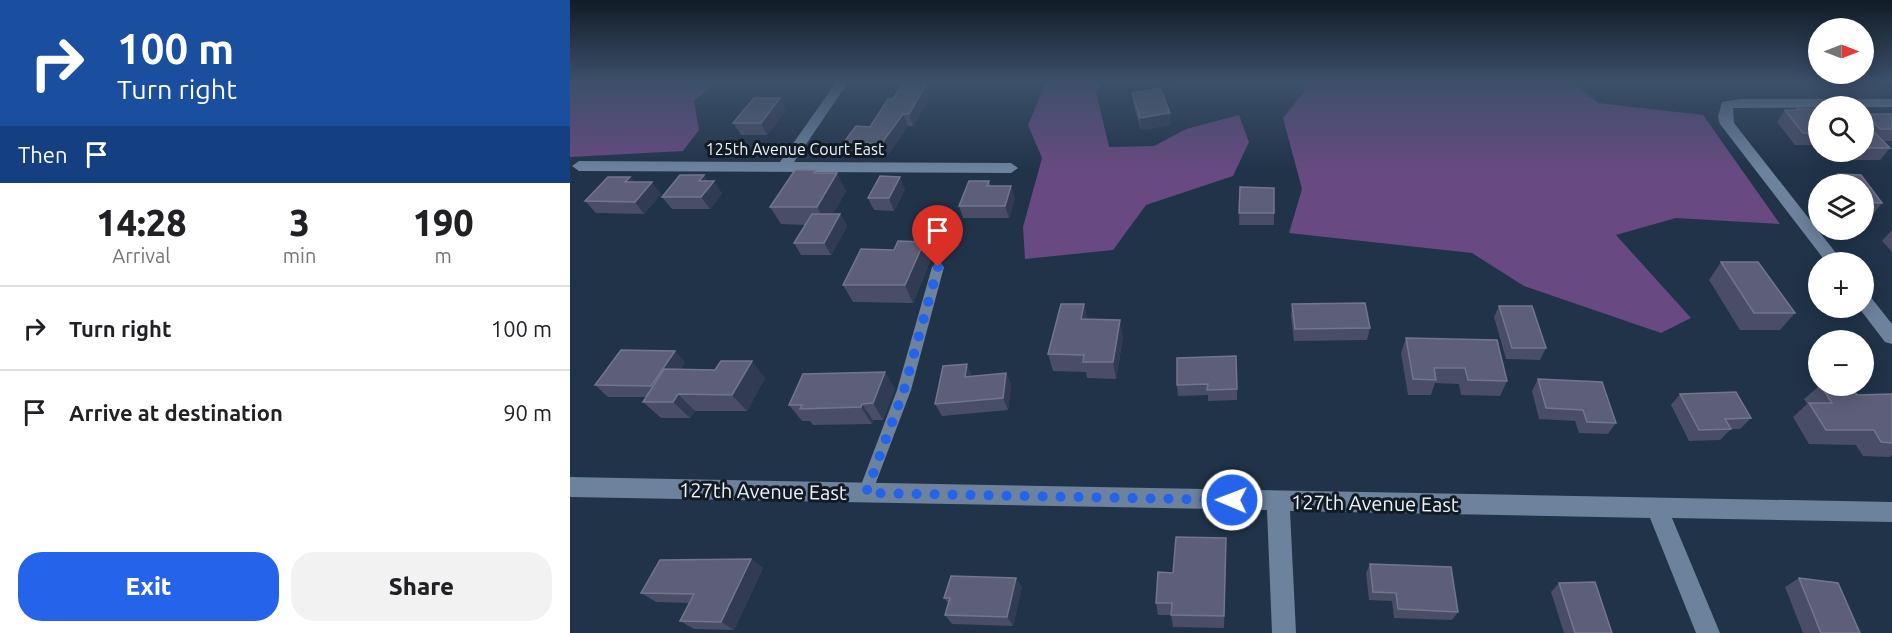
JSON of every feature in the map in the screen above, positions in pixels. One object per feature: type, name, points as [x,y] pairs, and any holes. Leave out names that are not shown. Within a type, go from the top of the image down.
[{"type":"street","points":[[784,167],[823,111]]},
{"type":"street","points":[[1726,111],[1727,124],[1826,252]]},
{"type":"street","name":"125th Avenue Court East","points":[[579,166],[1011,168]]},
{"type":"street","points":[[1874,314],[1892,337]]},
{"type":"street","name":"127th Avenue East","points":[[570,487],[1892,512]]},
{"type":"street","points":[[1278,501],[1284,633]]},
{"type":"street","points":[[1657,508],[1708,633]]},
{"type":"lane","points":[[866,493],[904,390],[938,267]]},
{"type":"shaded area","points":[[570,111],[696,111],[699,130],[683,151],[570,157]]},
{"type":"shaded area","points":[[1034,111],[1100,111],[1109,147],[1154,146],[1186,129],[1239,115],[1249,142],[1233,176],[1146,205],[1113,250],[1025,259],[1023,227],[1042,158],[1028,125]]},
{"type":"shaded area","points":[[1289,111],[1664,111],[1703,115],[1780,224],[1676,218],[1616,235],[1691,318],[1661,333],[1524,286],[1472,253],[1289,233],[1302,189],[1283,118]]},
{"type":"building","points":[[743,111],[770,111],[761,123],[733,123]]},
{"type":"building","points":[[881,111],[911,111],[909,114],[903,114],[881,144],[844,142],[856,126],[870,127]]},
{"type":"building","points":[[1138,111],[1169,111],[1170,113],[1140,118]]},
{"type":"building","points":[[1785,111],[1808,111],[1808,133],[1803,133]]},
{"type":"building","points":[[1874,114],[1892,114],[1892,129],[1880,129],[1874,123]]},
{"type":"building","points":[[1874,132],[1890,148],[1874,148]]},
{"type":"building","points":[[795,170],[837,173],[817,207],[770,207]]},
{"type":"building","points":[[680,175],[704,175],[699,181],[714,181],[701,197],[662,197]]},
{"type":"building","points":[[880,176],[900,177],[889,198],[868,198]]},
{"type":"building","points":[[608,177],[630,177],[625,182],[652,182],[635,202],[585,201]]},
{"type":"building","points":[[969,181],[989,181],[987,186],[1011,186],[1005,206],[959,206]]},
{"type":"building","points":[[1240,187],[1274,188],[1274,213],[1239,213]]},
{"type":"building","points":[[1874,192],[1882,203],[1874,203]]},
{"type":"building","points":[[812,214],[840,214],[824,243],[794,243]]},
{"type":"building","points":[[898,241],[924,242],[905,285],[843,285],[861,249],[894,250]]},
{"type":"building","points":[[1721,262],[1758,262],[1795,313],[1754,313]]},
{"type":"building","points":[[1365,303],[1370,328],[1295,329],[1292,304]]},
{"type":"building","points":[[1061,304],[1084,304],[1081,319],[1120,320],[1113,362],[1083,362],[1084,355],[1048,354]]},
{"type":"building","points":[[1499,306],[1532,306],[1546,348],[1512,348]]},
{"type":"building","points":[[1406,338],[1497,340],[1507,381],[1468,380],[1465,368],[1434,368],[1436,380],[1413,379]]},
{"type":"building","points":[[621,350],[675,351],[651,386],[595,385]]},
{"type":"building","points":[[1236,356],[1237,389],[1207,390],[1208,384],[1177,385],[1177,358]]},
{"type":"building","points":[[721,361],[752,361],[732,395],[678,394],[673,402],[643,402],[664,369],[715,370]]},
{"type":"building","points":[[967,364],[965,377],[1006,373],[1003,398],[935,404],[943,366]]},
{"type":"building","points":[[885,372],[873,403],[862,404],[861,407],[800,409],[802,405],[789,405],[803,374]]},
{"type":"building","points":[[1538,379],[1602,382],[1616,423],[1587,422],[1583,410],[1546,408]]},
{"type":"building","points":[[1736,392],[1751,418],[1725,419],[1731,429],[1699,430],[1680,394]]},
{"type":"building","points":[[1892,394],[1892,443],[1881,442],[1874,430],[1826,430],[1809,403],[1832,403],[1827,396]]},
{"type":"building","points":[[1176,537],[1226,538],[1224,616],[1171,615],[1172,603],[1156,603],[1158,572],[1173,573]]},
{"type":"building","points":[[751,559],[721,622],[680,621],[694,594],[641,593],[660,560]]},
{"type":"building","points":[[1370,564],[1451,567],[1458,612],[1398,609],[1396,593],[1373,592]]},
{"type":"building","points":[[951,576],[1016,578],[1007,617],[945,615],[950,598],[944,598]]},
{"type":"building","points":[[1799,578],[1838,583],[1860,633],[1821,633]]},
{"type":"building","points":[[1595,582],[1612,633],[1575,633],[1559,583]]},
{"type":"route","points":[[938,267],[904,390],[866,493],[1232,500]]}]
